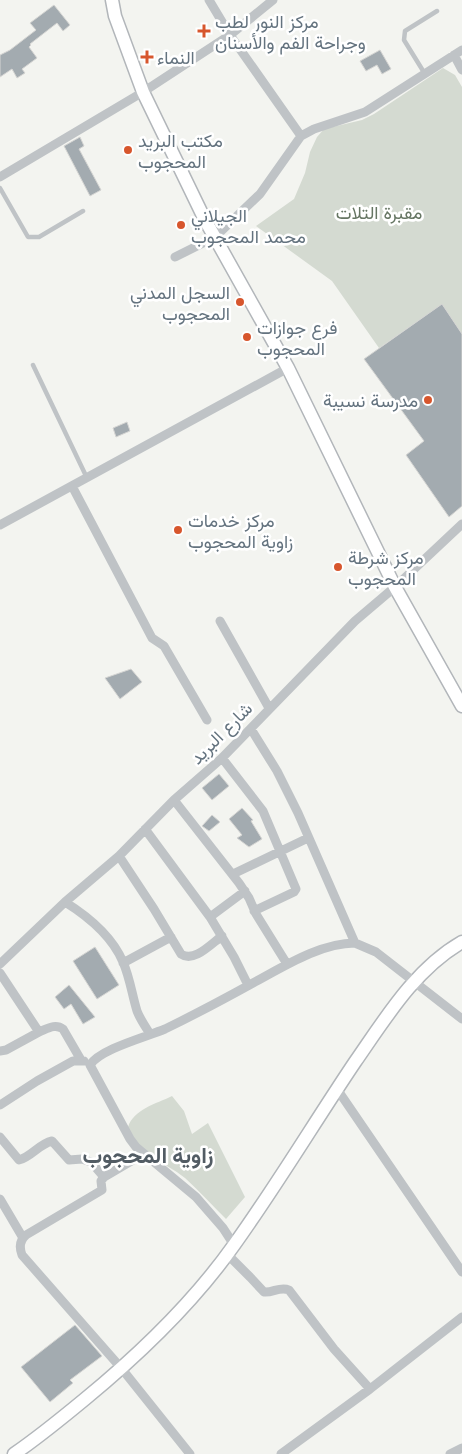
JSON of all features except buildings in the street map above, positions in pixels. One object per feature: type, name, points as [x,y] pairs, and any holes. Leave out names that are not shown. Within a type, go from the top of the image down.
[{"type":"street","points":[[112,0],[115,16],[143,92],[204,218],[288,368],[395,588],[462,706]]},
{"type":"street","points":[[209,0],[230,35],[301,136]]},
{"type":"street","points":[[0,177],[143,92],[230,35],[273,0]]},
{"type":"street","points":[[175,258],[215,237],[260,194],[301,136],[314,128],[365,112],[458,53],[462,70]]},
{"type":"street","points":[[0,526],[288,368]]},
{"type":"street","points":[[72,486],[152,638],[162,643],[207,720]]},
{"type":"street","name":"شارع البريد","points":[[1,959],[119,856],[174,800],[222,758],[355,621],[395,588],[462,524]]},
{"type":"street","points":[[220,621],[269,708]]},
{"type":"street","points":[[251,728],[277,771],[355,943]]},
{"type":"street","points":[[222,758],[263,811],[296,886],[296,891],[254,911]]},
{"type":"street","points":[[174,800],[245,891],[254,911],[287,964]]},
{"type":"street","points":[[145,829],[210,917],[248,985]]},
{"type":"street","points":[[232,874],[308,838]]},
{"type":"street","points":[[119,856],[181,954],[191,957],[222,936]]},
{"type":"street","points":[[210,917],[245,891]]},
{"type":"street","points":[[66,902],[82,913],[108,936],[123,963],[137,1011],[150,1034]]},
{"type":"street","points":[[123,963],[171,937]]},
{"type":"street","points":[[14,1454],[64,1417],[122,1369],[190,1300],[231,1250],[379,1027],[415,981],[451,948],[462,942]]},
{"type":"street","points":[[0,1106],[73,1060],[91,1062],[110,1050],[174,1024],[287,964],[332,946],[355,943],[376,952],[462,1020]]},
{"type":"street","points":[[0,973],[39,1032]]},
{"type":"street","points":[[0,1051],[6,1050],[39,1032],[59,1026],[63,1029],[81,1060]]},
{"type":"street","points":[[91,1062],[91,1068],[130,1139],[143,1154],[196,1197],[223,1228],[231,1250],[264,1292],[268,1293],[282,1288],[289,1290],[334,1349],[370,1389]]},
{"type":"street","points":[[337,1089],[459,1262],[462,1272]]},
{"type":"street","points":[[0,1137],[18,1160],[24,1159],[45,1143],[52,1141],[68,1160],[82,1159],[91,1162],[104,1177]]},
{"type":"street","points":[[143,1154],[104,1177],[101,1182],[102,1190],[23,1238],[20,1246],[22,1255],[122,1369],[190,1454]]},
{"type":"street","points":[[0,1199],[23,1238]]},
{"type":"street","points":[[281,1454],[370,1389],[462,1317]]},
{"type":"street","points":[[450,1454],[462,1448]]},
{"type":"lane","points":[[425,74],[403,36],[405,31],[437,11]]},
{"type":"lane","points":[[0,188],[28,237],[38,237],[83,211]]},
{"type":"lane","points":[[32,365],[87,478]]},
{"type":"green space","name":"مقبرة التلات","points":[[443,68],[455,75],[462,87],[462,334],[442,304],[379,348],[332,281],[256,226],[294,199],[305,173],[310,152],[317,137],[324,129],[362,120],[374,114]]},
{"type":"green space","points":[[172,1096],[184,1111],[192,1134],[208,1123],[245,1197],[226,1219],[185,1178],[152,1157],[132,1137],[128,1127],[135,1116],[140,1111]]},
{"type":"place","name":"مركز النور لطب وجراحة الفم والأسنان","points":[[204,31]]},
{"type":"place","name":"النماء","points":[[147,57]]},
{"type":"place","name":"مكتب البريد المحجوب","points":[[128,150]]},
{"type":"place","name":"الجيلاني محمد المحجوب","points":[[181,225]]},
{"type":"place","name":"السجل المدني المحجوب","points":[[240,302]]},
{"type":"place","name":"فرع جوازات المحجوب","points":[[247,337]]},
{"type":"place","name":"مدرسة نسيبة","points":[[428,400]]},
{"type":"place","name":"مركز خدمات زاوية المحجوب","points":[[178,530]]},
{"type":"place","name":"مركز شرطة المحجوب","points":[[338,567]]},
{"type":"district","name":"زاوية المحجوب","points":[[148,1155]]}]
